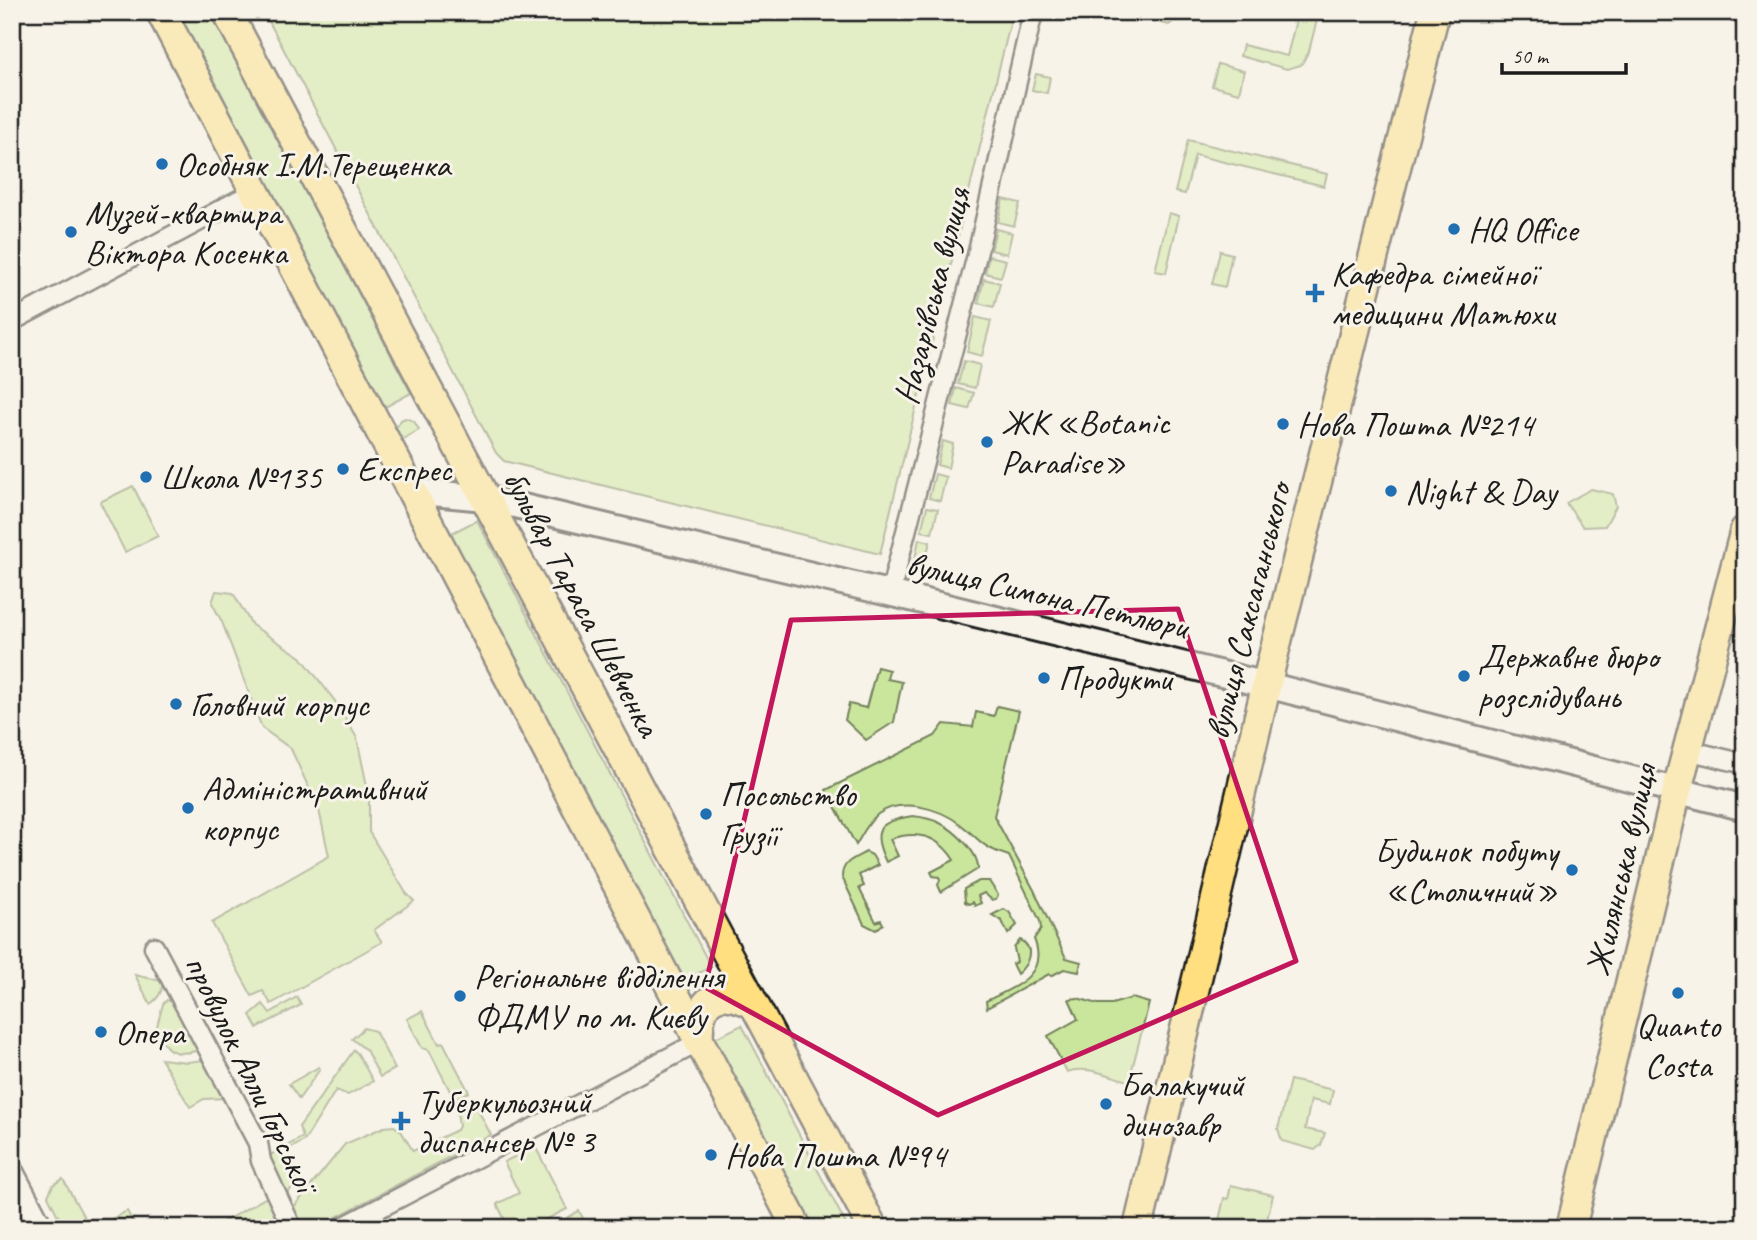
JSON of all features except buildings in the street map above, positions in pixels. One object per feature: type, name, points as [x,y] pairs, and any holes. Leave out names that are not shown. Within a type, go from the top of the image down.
[{"type":"main road","points":[[162,12],[797,1228]]},
{"type":"main road","name":"бульвар Тараса Шевченка","points":[[227,12],[873,1228]]},
{"type":"main road","name":"вулиця Саксаганського","points":[[1138,1228],[1267,685],[1435,12]]},
{"type":"main road","name":"вулиця Симона Петлюри","points":[[411,491],[485,498],[890,594],[1267,685],[1745,808]]},
{"type":"main road","name":"Жилянська вулиця","points":[[1571,1228],[1677,790],[1745,530]]},
{"type":"main road","points":[[699,1042],[699,1016],[703,1006],[709,1001],[735,995],[753,1004]]},
{"type":"street","name":"Назарівська вулиця","points":[[890,594],[978,251],[1033,12]]},
{"type":"street","points":[[12,321],[254,192]]},
{"type":"street","points":[[1687,750],[1745,764]]},
{"type":"street","name":"провулок Алли Горської","points":[[154,947],[258,1143],[261,1161],[292,1228]]},
{"type":"street","name":"провулок Алли Горської","points":[[341,1228],[699,1042]]},
{"type":"street","points":[[12,1173],[41,1228]]},
{"type":"highlighted area","points":[[1178,609],[1296,961],[938,1115],[705,987],[791,620]]},
{"type":"green space","points":[[170,12],[211,12],[411,393],[378,411]]},
{"type":"green space","points":[[264,12],[1013,12],[880,554],[504,461],[496,453]]},
{"type":"green space","points":[[1129,12],[1184,12],[1169,25],[1128,15]]},
{"type":"green space","points":[[1298,12],[1319,12],[1309,51],[1301,65],[1287,69],[1240,56],[1243,45],[1287,56]]},
{"type":"green space","points":[[1218,64],[1244,71],[1239,93],[1212,86]]},
{"type":"green space","points":[[1036,74],[1050,77],[1047,93],[1032,90]]},
{"type":"green space","points":[[1188,140],[1327,174],[1324,186],[1195,155],[1185,194],[1175,192]]},
{"type":"green space","points":[[1003,199],[1020,203],[1014,226],[998,222]]},
{"type":"green space","points":[[1169,213],[1179,216],[1166,273],[1155,271]]},
{"type":"green space","points":[[996,229],[1012,233],[1007,254],[991,250]]},
{"type":"green space","points":[[1220,251],[1232,254],[1225,287],[1212,284]]},
{"type":"green space","points":[[989,256],[1006,260],[1001,277],[985,273]]},
{"type":"green space","points":[[984,279],[1000,283],[994,307],[978,303]]},
{"type":"green space","points":[[975,317],[991,321],[982,356],[967,352]]},
{"type":"green space","points":[[964,361],[980,365],[975,388],[958,384]]},
{"type":"green space","points":[[956,388],[974,393],[969,409],[952,405]]},
{"type":"green space","points":[[405,418],[414,421],[419,430],[400,441],[396,428]]},
{"type":"green space","points":[[943,441],[953,444],[948,468],[937,465]]},
{"type":"green space","points":[[935,474],[946,477],[940,501],[929,498]]},
{"type":"green space","points":[[133,486],[158,536],[125,552],[100,502]]},
{"type":"green space","points":[[1591,489],[1613,494],[1616,506],[1605,526],[1583,527],[1566,503]]},
{"type":"green space","points":[[927,507],[938,509],[932,533],[921,531]]},
{"type":"green space","points":[[477,520],[711,967],[679,983],[444,537]]},
{"type":"green space","points":[[919,539],[930,542],[925,561],[915,559]]},
{"type":"green space","points":[[216,591],[233,593],[252,625],[301,657],[335,701],[357,738],[369,796],[369,832],[406,893],[414,901],[374,930],[382,942],[271,1004],[263,991],[252,996],[212,923],[329,856],[319,810],[291,749],[262,728],[222,622],[212,603]]},
{"type":"green space","points":[[877,667],[889,670],[887,679],[902,682],[894,722],[866,740],[845,720],[849,704],[866,708]]},
{"type":"green space","points":[[997,706],[1019,711],[994,816],[1034,890],[1066,958],[1081,962],[1079,972],[1064,969],[1051,976],[1049,974],[987,1008],[986,1001],[1026,979],[1037,962],[1034,939],[1041,929],[1040,921],[1009,856],[986,846],[942,813],[909,805],[887,809],[878,814],[856,845],[826,790],[935,736],[944,724],[973,727],[976,712],[994,716]]},
{"type":"green space","points":[[913,816],[934,820],[952,831],[970,849],[978,869],[941,892],[939,877],[933,876],[931,872],[954,860],[934,840],[918,835],[890,839],[898,856],[886,862],[879,842],[881,828],[892,821]]},
{"type":"green space","points":[[866,852],[872,855],[878,865],[859,875],[864,886],[859,888],[876,922],[881,920],[883,924],[876,930],[864,924],[842,877],[846,864]]},
{"type":"green space","points":[[979,881],[989,881],[998,895],[992,900],[984,893],[978,896],[981,903],[975,906],[973,902],[965,902],[964,889]]},
{"type":"green space","points":[[1004,909],[1017,925],[1008,934],[1002,921],[992,915]]},
{"type":"green space","points":[[1020,940],[1028,947],[1029,957],[1017,974],[1012,964],[1017,962],[1014,948]]},
{"type":"green space","points":[[135,975],[161,981],[160,994],[150,1004]]},
{"type":"green space","points":[[297,997],[301,1005],[257,1028],[250,1015],[263,1004],[270,1013]]},
{"type":"green space","points":[[1077,998],[1098,1004],[1112,1004],[1132,998],[1149,1003],[1129,1081],[1090,1070],[1067,1072],[1048,1036],[1078,1019],[1069,999]]},
{"type":"green space","points":[[167,1000],[176,1005],[198,1048],[196,1051],[180,1053],[165,1046],[157,1026],[163,1004]]},
{"type":"green space","points":[[422,1011],[439,1044],[443,1042],[469,1092],[454,1099],[429,1050],[422,1048],[407,1019]]},
{"type":"green space","points":[[742,1025],[848,1228],[810,1228],[709,1041]]},
{"type":"green space","points":[[364,1028],[375,1031],[395,1069],[380,1077],[366,1050],[352,1039]]},
{"type":"green space","points":[[354,1050],[373,1081],[348,1095],[336,1090],[305,1140],[283,1153],[288,1162],[292,1161],[296,1172],[294,1184],[285,1196],[267,1157],[303,1137],[299,1127]]},
{"type":"green space","points":[[161,1059],[187,1062],[204,1060],[225,1098],[204,1099],[190,1107]]},
{"type":"green space","points":[[319,1067],[320,1069],[299,1099],[289,1084]]},
{"type":"green space","points":[[1290,1080],[1333,1090],[1330,1104],[1311,1100],[1305,1129],[1325,1133],[1321,1145],[1315,1150],[1282,1141],[1278,1129]]},
{"type":"green space","points":[[463,1102],[468,1112],[477,1108],[491,1135],[316,1228],[301,1228],[292,1209],[345,1144],[384,1127],[394,1126],[401,1131],[413,1151],[457,1130],[459,1126],[456,1105]]},
{"type":"green space","points":[[535,1146],[567,1209],[529,1228],[509,1228],[497,1204],[519,1193],[504,1162]]},
{"type":"green space","points":[[63,1179],[85,1219],[69,1228],[64,1228],[48,1196],[53,1185]]},
{"type":"green space","points":[[1231,1185],[1273,1195],[1265,1228],[1221,1228],[1218,1225],[1224,1198],[1228,1199]]},
{"type":"green space","points":[[267,1197],[279,1223],[271,1228],[216,1226]]},
{"type":"green space","points":[[127,1211],[136,1228],[95,1228]]},
{"type":"green space","points":[[579,1211],[584,1220],[581,1228],[551,1228]]},
{"type":"place","name":"Особняк І.М.Терещенка","points":[[162,164]]},
{"type":"place","name":"HQ Office","points":[[1454,229]]},
{"type":"place","name":"Музей-квартира Віктора Косенка","points":[[71,232]]},
{"type":"place","name":"Кафедра сімейної медицини Матюхи","points":[[1315,293]]},
{"type":"place","name":"Нова Пошта №214","points":[[1283,424]]},
{"type":"place","name":"ЖК «Botanic Paradise»","points":[[987,442]]},
{"type":"place","name":"Експрес","points":[[343,469]]},
{"type":"place","name":"Школа №135","points":[[146,477]]},
{"type":"place","name":"Night & Day","points":[[1391,491]]},
{"type":"place","name":"Державне бюро розслідувань","points":[[1464,676]]},
{"type":"place","name":"Продукти","points":[[1044,678]]},
{"type":"place","name":"Головний корпус","points":[[176,704]]},
{"type":"place","name":"Адміністративний корпус","points":[[188,808]]},
{"type":"place","name":"Посольство Грузії","points":[[706,814]]},
{"type":"place","name":"Будинок побуту «Столичний»","points":[[1572,870]]},
{"type":"place","name":"Quanto Costa","points":[[1678,993]]},
{"type":"place","name":"Регіональне відділення ФДМУ по м. Києву","points":[[460,996]]},
{"type":"place","name":"Опера","points":[[101,1032]]},
{"type":"place","name":"Балакучий динозавр","points":[[1106,1104]]},
{"type":"place","name":"Туберкульозний диспансер № 3","points":[[401,1121]]},
{"type":"place","name":"Нова Пошта №94","points":[[711,1155]]}]
